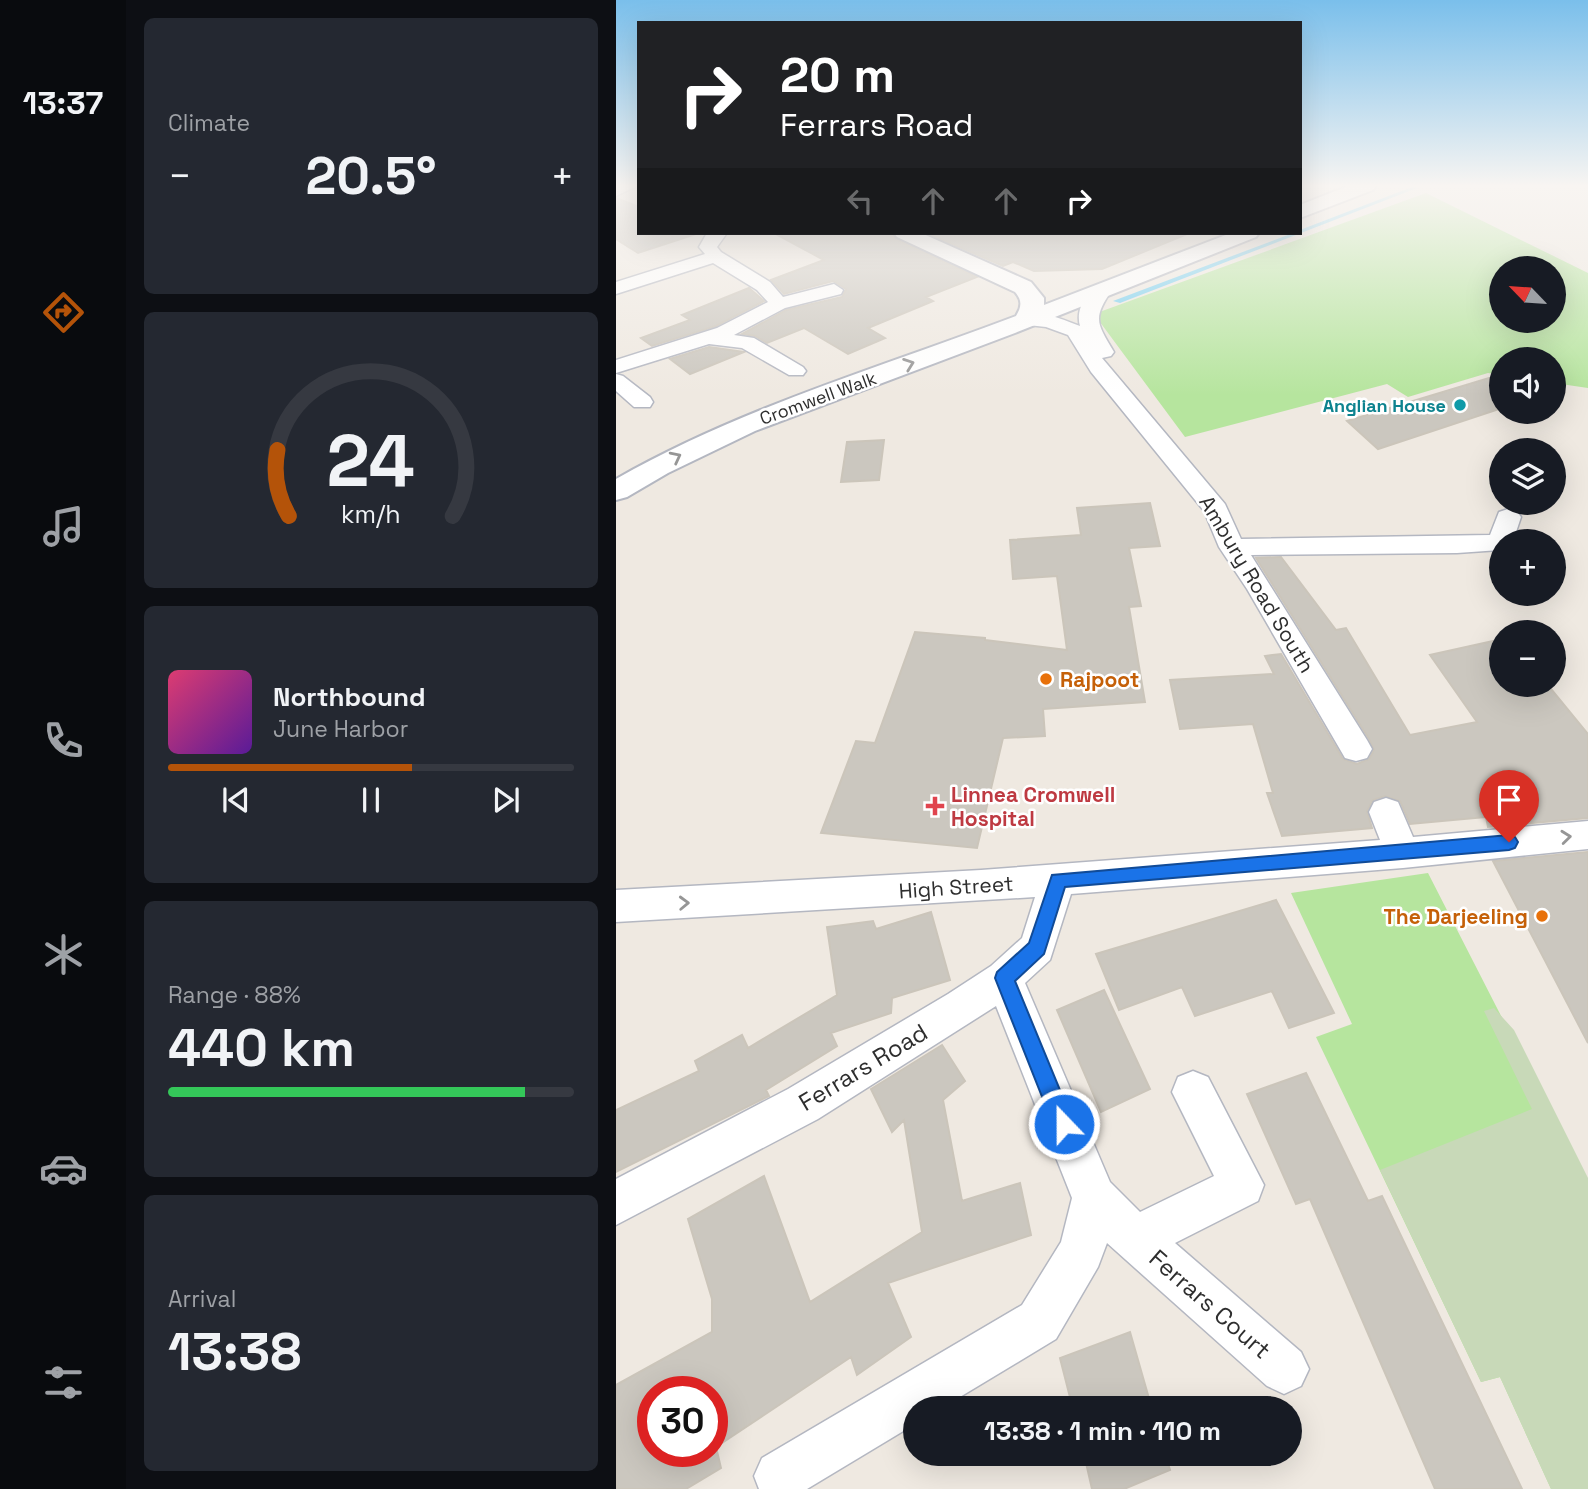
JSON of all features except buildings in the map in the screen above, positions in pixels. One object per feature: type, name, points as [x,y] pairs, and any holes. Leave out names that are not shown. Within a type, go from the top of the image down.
[{"type":"main road","points":[[954,255],[1023,286],[1032,298],[1032,309],[1026,320]]},
{"type":"main road","name":"Cromwell Walk","points":[[616,491],[679,456],[749,423],[1191,255]]},
{"type":"street","points":[[616,288],[714,257],[747,267],[773,292],[778,303]]},
{"type":"street","points":[[616,367],[704,338],[767,312],[778,303],[834,290]]},
{"type":"street","name":"Ambury Road South","points":[[1103,290],[1088,305],[1086,321],[1119,376],[1121,395]]},
{"type":"street","name":"Ambury Road South","points":[[1026,320],[1049,321],[1075,331],[1098,368],[1216,509],[1233,547],[1356,749]]},
{"type":"street","points":[[704,338],[747,342],[796,371]]},
{"type":"street","points":[[616,380],[642,402]]},
{"type":"street","points":[[1233,547],[1433,546],[1500,542],[1508,517]]},
{"type":"street","points":[[1386,812],[1403,853]]},
{"type":"street","name":"High Street","points":[[616,906],[775,899],[1058,880],[1403,853],[1588,835]]},
{"type":"street","name":"Ferrars Road","points":[[616,1203],[803,1104],[962,1007],[1004,978],[1037,948],[1058,880]]},
{"type":"street","name":"Ferrars Court","points":[[1004,978],[1094,1198],[1135,1239],[1284,1369]]},
{"type":"street","name":"Ferrars Court","points":[[1135,1239],[1242,1185],[1193,1092]]},
{"type":"street","points":[[780,1475],[1039,1322],[1082,1251],[1094,1198]]},
{"type":"green space","points":[[1255,255],[1553,255],[1489,256],[1489,333],[1566,333],[1566,262],[1588,273],[1588,388],[1566,385],[1566,347],[1489,347],[1489,373],[1408,397],[1387,384],[1185,437],[1094,314]]},
{"type":"green space","points":[[1428,873],[1588,1186],[1588,1489],[1551,1489],[1500,1377],[1481,1382],[1316,1037],[1352,1024],[1291,893]]},
{"type":"green space","points":[[1494,1008],[1514,1030],[1588,1178],[1588,1489],[1551,1489],[1500,1377],[1481,1382],[1380,1170],[1532,1109],[1484,1011]]},
{"type":"waterway","points":[[1117,301],[1238,255]]},
{"type":"place","name":"Anglian House","points":[[1460,405]]},
{"type":"place","name":"Rajpoot","points":[[1046,679]]},
{"type":"place","name":"Linnea Cromwell Hospital","points":[[935,806]]},
{"type":"place","name":"The Darjeeling","points":[[1542,916]]},
{"type":"route","points":[[1064,1124],[1004,978],[1037,948],[1058,880],[1348,858],[1509,842]]}]
